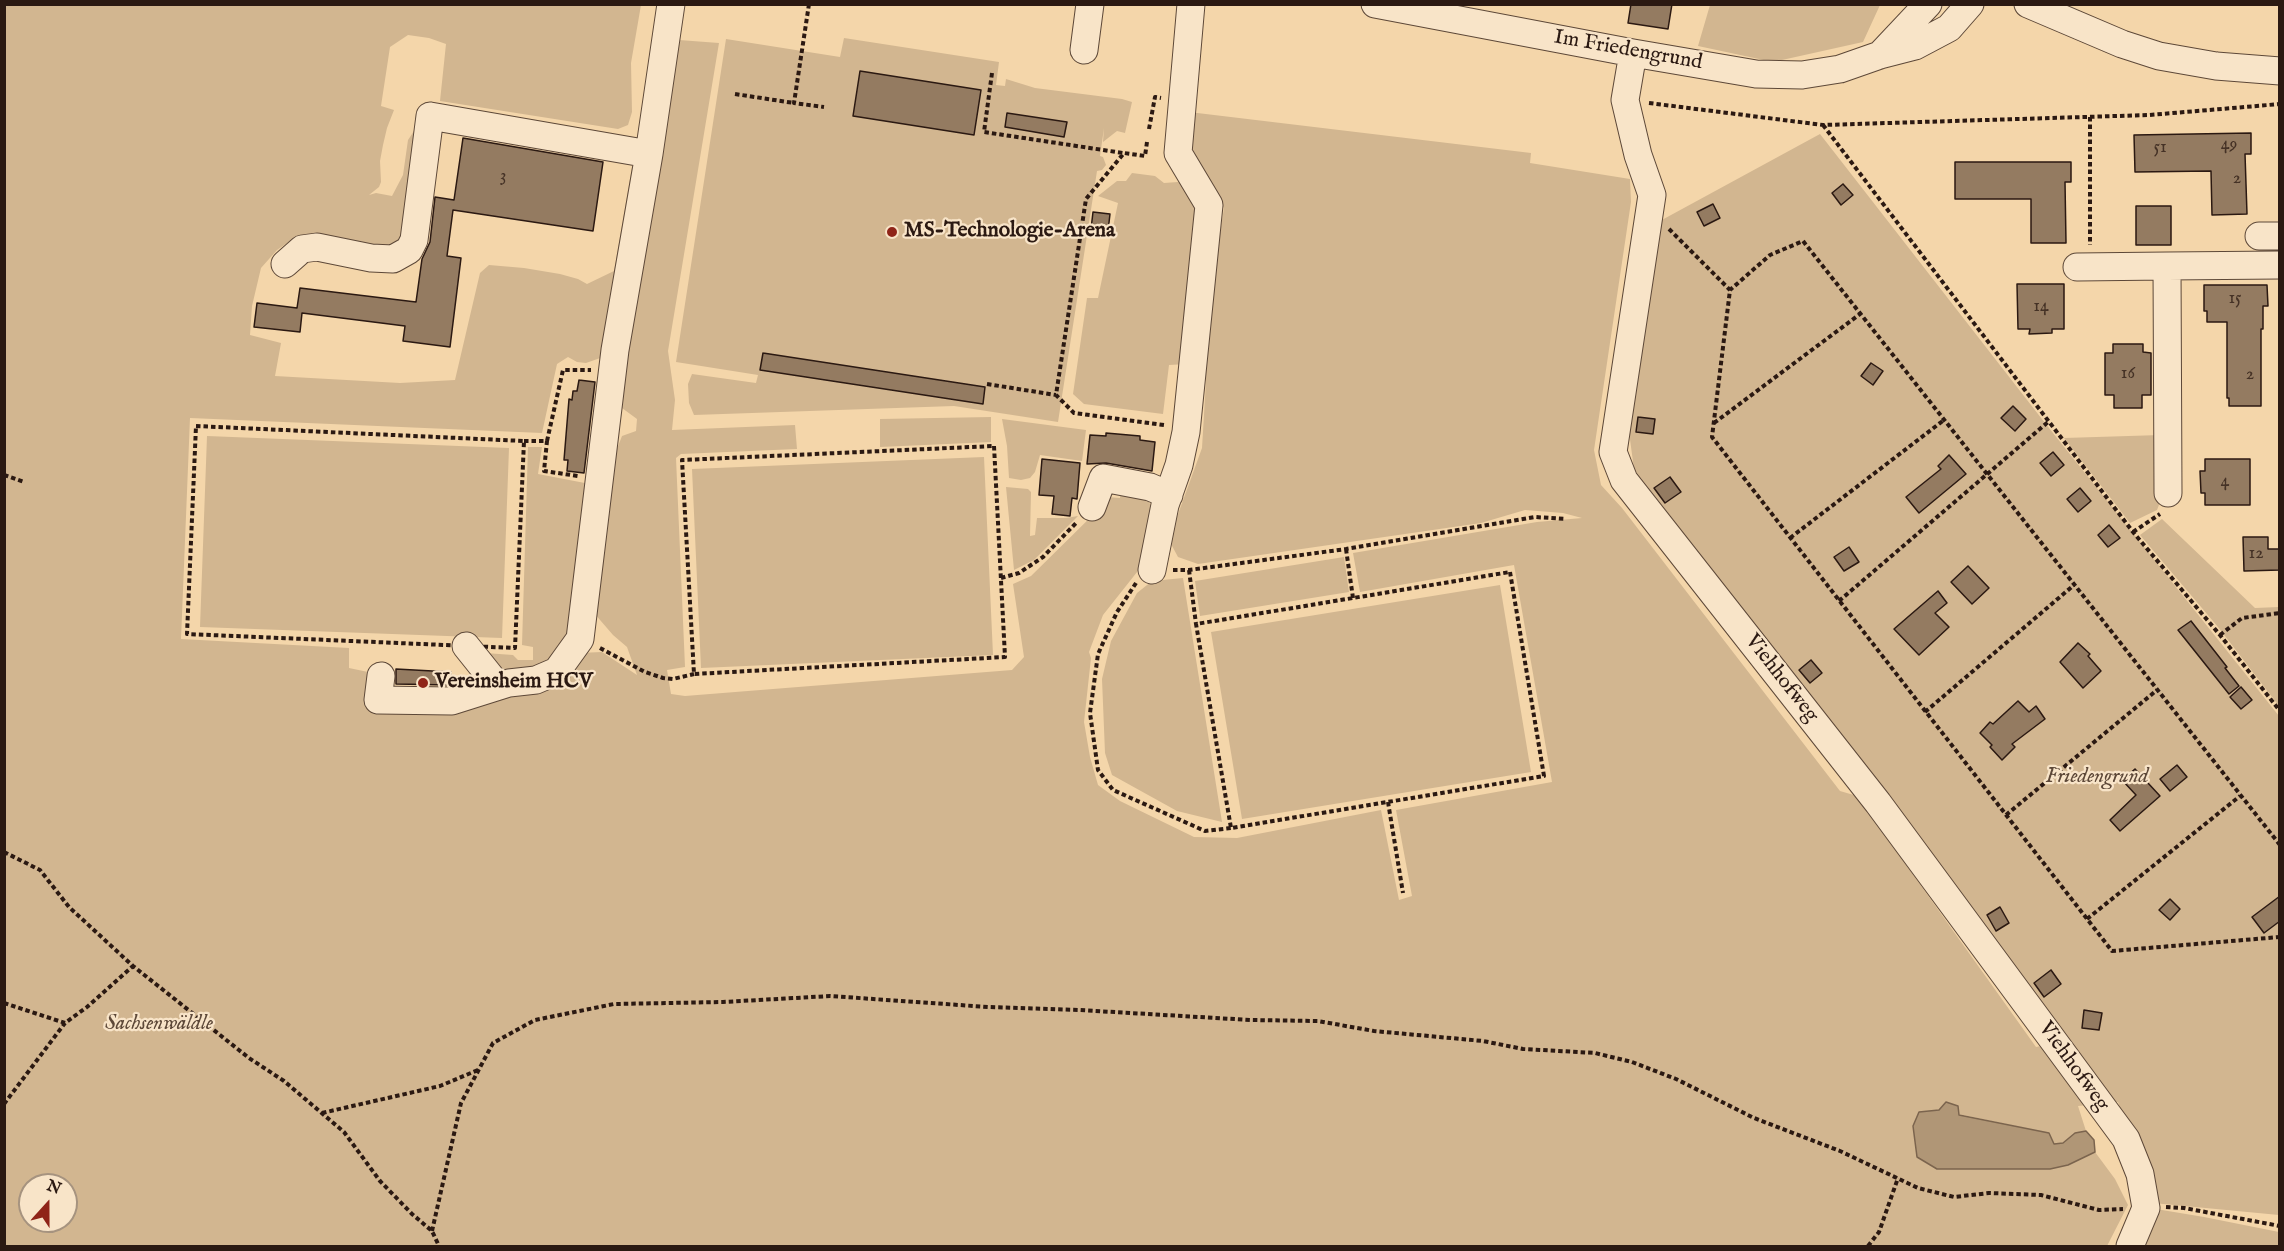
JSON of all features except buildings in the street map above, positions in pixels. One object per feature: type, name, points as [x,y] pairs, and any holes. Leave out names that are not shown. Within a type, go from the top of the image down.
[{"type":"street","points":[[381,676],[378,700],[452,701],[509,683],[536,680],[557,671],[580,639],[613,370],[671,4]]},
{"type":"street","points":[[1084,50],[1090,4]]},
{"type":"street","points":[[1152,570],[1169,495],[1179,465],[1186,427],[1209,205],[1178,153],[1191,4]]},
{"type":"street","name":"Im Friedengrund","points":[[1375,4],[1756,74],[1802,75],[1840,69],[1880,55],[1916,46],[1948,28],[1970,4]]},
{"type":"street","points":[[1880,55],[1907,4]]},
{"type":"street","name":"Im Friedengrund","points":[[1880,55],[1928,4]]},
{"type":"street","points":[[2028,4],[2122,44],[2159,56],[2216,66],[2280,71]]},
{"type":"street","name":"Viehhofweg","points":[[1633,53],[1625,100],[1638,156],[1652,195],[1613,452],[1624,480],[1878,803],[2127,1139],[2140,1174],[2146,1208]]},
{"type":"street","points":[[285,264],[302,249],[317,247],[371,258],[393,259],[409,250],[414,240],[430,116],[649,154]]},
{"type":"street","points":[[2089,260],[2127,267],[2280,265]]},
{"type":"street","points":[[2167,266],[2168,493]]},
{"type":"street","points":[[1092,507],[1103,478],[1150,487],[1169,495]]},
{"type":"street","points":[[465,646],[498,686]]},
{"type":"street","points":[[2130,1246],[2146,1208]]},
{"type":"path","points":[[794,103],[809,4]]},
{"type":"path","points":[[992,72],[984,132],[1144,156],[1147,142]]},
{"type":"path","points":[[735,94],[824,107]]},
{"type":"path","points":[[1625,100],[1823,125],[2149,115],[2280,104]]},
{"type":"path","points":[[2089,260],[2090,117]]},
{"type":"path","points":[[1823,125],[2133,532],[2220,635],[2280,711]]},
{"type":"path","points":[[1056,395],[1086,199],[1124,153]]},
{"type":"path","points":[[1650,214],[1660,221],[1730,290]]},
{"type":"path","points":[[2280,845],[1803,241],[1770,255],[1730,290],[1712,437],[2112,951],[2280,937]]},
{"type":"path","points":[[1714,423],[1860,314]]},
{"type":"path","points":[[600,479],[544,471],[547,441],[563,370],[613,370]]},
{"type":"path","points":[[987,384],[1056,395],[1074,413],[1186,427]]},
{"type":"path","points":[[1790,538],[1944,420]]},
{"type":"path","points":[[1839,601],[2048,422]]},
{"type":"path","points":[[524,441],[515,648],[187,634],[196,426],[547,441]]},
{"type":"path","points":[[580,639],[645,672],[673,679],[694,674],[1005,657],[994,446],[682,460],[694,674]]},
{"type":"path","points":[[4,475],[24,482]]},
{"type":"path","points":[[2133,532],[2159,515],[2168,493]]},
{"type":"path","points":[[1001,578],[1019,573],[1043,557],[1092,507]]},
{"type":"path","points":[[1196,624],[1510,572],[1544,776],[1204,831],[1113,790],[1098,770],[1090,713],[1098,654],[1117,612],[1134,584],[1152,570],[1189,570],[1346,549],[1535,517],[1566,519]]},
{"type":"path","points":[[1346,549],[1353,598]]},
{"type":"path","points":[[1189,570],[1231,828]]},
{"type":"path","points":[[1925,712],[2074,585]]},
{"type":"path","points":[[2220,635],[2242,618],[2280,613]]},
{"type":"path","points":[[2006,815],[2157,690]]},
{"type":"path","points":[[2087,919],[2240,796]]},
{"type":"path","points":[[1388,802],[1403,893]]},
{"type":"path","points":[[4,852],[40,870],[69,907],[133,966],[249,1058],[284,1080],[344,1131],[381,1181],[412,1214],[432,1231],[439,1246]]},
{"type":"path","points":[[4,1104],[65,1023],[87,1007],[133,966]]},
{"type":"path","points":[[432,1231],[461,1102],[493,1042],[535,1020],[614,1004],[723,1002],[830,996],[988,1007],[1250,1020],[1318,1021],[1374,1031],[1483,1041],[1522,1049],[1595,1053],[1632,1062],[1676,1079],[1754,1118],[1840,1151],[1918,1188],[1954,1197],[1989,1193],[2041,1195],[2099,1210],[2156,1206],[2184,1208],[2280,1226]]},
{"type":"path","points":[[4,1003],[65,1023]]},
{"type":"path","points":[[322,1113],[440,1086],[478,1070]]},
{"type":"path","points":[[1868,1246],[1879,1232],[1898,1178]]},
{"type":"green space","points":[[5,5],[641,5],[631,63],[632,112],[628,125],[618,129],[440,101],[446,44],[429,38],[408,35],[390,47],[381,106],[394,110],[387,128],[380,161],[381,182],[379,187],[369,195],[376,193],[392,196],[403,175],[408,140],[414,131],[421,130],[403,247],[310,240],[290,241],[277,250],[261,268],[252,306],[250,335],[281,343],[275,376],[400,383],[455,380],[480,273],[489,265],[560,274],[587,284],[614,271],[633,161],[639,158],[603,357],[586,363],[577,362],[568,357],[557,364],[542,433],[190,418],[181,639],[349,648],[349,668],[368,672],[366,704],[451,709],[579,653],[602,652],[637,675],[627,647],[594,613],[615,454],[622,436],[636,431],[637,419],[622,408],[630,324],[679,40],[719,43],[668,351],[675,400],[672,430],[795,425],[797,449],[681,454],[676,458],[685,667],[667,670],[671,694],[685,696],[1012,670],[1024,657],[1013,584],[1031,576],[1103,505],[1107,497],[1120,498],[1121,487],[1148,500],[1151,506],[1141,567],[1103,615],[1089,652],[1091,658],[1084,722],[1098,785],[1120,801],[1194,837],[1237,838],[1381,810],[1399,900],[1412,896],[1396,810],[1552,782],[1514,565],[1360,592],[1353,553],[1537,522],[1582,518],[1563,513],[1525,510],[1481,523],[1198,564],[1178,557],[1171,544],[1173,528],[1202,448],[1206,381],[1199,366],[1224,208],[1197,165],[1192,146],[1189,112],[1531,153],[1530,163],[1630,179],[1631,202],[1594,450],[1601,485],[1622,508],[1840,791],[1857,796],[2036,1047],[2066,1041],[1775,650],[1634,469],[1629,432],[1660,221],[1820,134],[2045,423],[2279,716],[2279,1215],[2153,1203],[2118,1102],[2078,1106],[2086,1131],[2075,1133],[2063,1143],[2054,1144],[2049,1133],[1939,1110],[1919,1112],[1937,1169],[2068,1165],[2095,1152],[2115,1179],[2128,1205],[2107,1246],[5,1246]]},
{"type":"green space","points":[[1710,5],[1880,5],[1863,42],[1773,62],[1698,46]]},
{"type":"green space","name":"MS-Technologie-Arena","points":[[844,38],[999,62],[996,85],[1005,86],[1006,79],[1035,88],[1132,102],[1125,133],[1117,131],[1103,142],[1104,128],[1100,156],[1103,157],[1106,165],[1102,170],[1097,171],[1058,422],[954,406],[694,415],[689,403],[688,384],[692,374],[756,383],[758,375],[676,362],[726,39],[840,57]]},
{"type":"green space","points":[[1132,173],[1155,176],[1164,183],[1178,182],[1191,187],[1199,204],[1187,364],[1169,365],[1163,414],[1084,404],[1073,394],[1087,298],[1098,298],[1118,203],[1098,196],[1117,181],[1126,181]]},
{"type":"green space","points":[[991,417],[991,442],[880,447],[880,419]]},
{"type":"green space","points":[[1002,419],[1086,430],[1082,461],[1040,455],[1035,472],[1030,478],[1021,480],[1009,478]]},
{"type":"green space","points":[[2161,435],[2165,489],[2157,510],[2130,523],[2064,438]]},
{"type":"green space","points":[[207,436],[509,448],[502,638],[200,627]]},
{"type":"green space","points":[[528,447],[542,447],[538,474],[590,484],[567,649],[556,664],[505,679],[485,653],[513,655],[518,660],[533,660],[533,647],[522,645]]},
{"type":"green space","points":[[984,457],[993,655],[701,668],[692,469]]},
{"type":"green space","points":[[1006,487],[1028,489],[1031,492],[1030,536],[1035,535],[1037,518],[1078,516],[1034,560],[1014,570]]},
{"type":"green space","points":[[2162,519],[2255,608],[2279,607],[2279,706],[2218,627],[2140,535]]},
{"type":"green space","points":[[1344,557],[1349,592],[1200,616],[1195,581]]},
{"type":"green space","points":[[1183,578],[1222,822],[1177,811],[1112,775],[1105,753],[1102,679],[1111,641],[1137,593],[1152,581]]},
{"type":"green space","points":[[1500,585],[1531,772],[1242,819],[1211,632]]},
{"type":"green space","points":[[2156,1209],[2279,1232],[2279,1246],[2138,1246]]},
{"type":"shaded area","points":[[1946,1102],[1958,1106],[1959,1115],[2049,1133],[2054,1144],[2063,1143],[2075,1133],[2086,1131],[2094,1140],[2095,1152],[2068,1165],[2050,1169],[1937,1169],[1917,1157],[1913,1126],[1919,1112],[1939,1110]]},
{"type":"place","name":"MS-Technologie-Arena","points":[[892,232]]},
{"type":"place","name":"Vereinsheim HCV","points":[[423,683]]},
{"type":"park label","name":"Friedengrund","points":[[2097,778]]},
{"type":"park label","name":"Sachsenwäldle","points":[[159,1025]]}]
